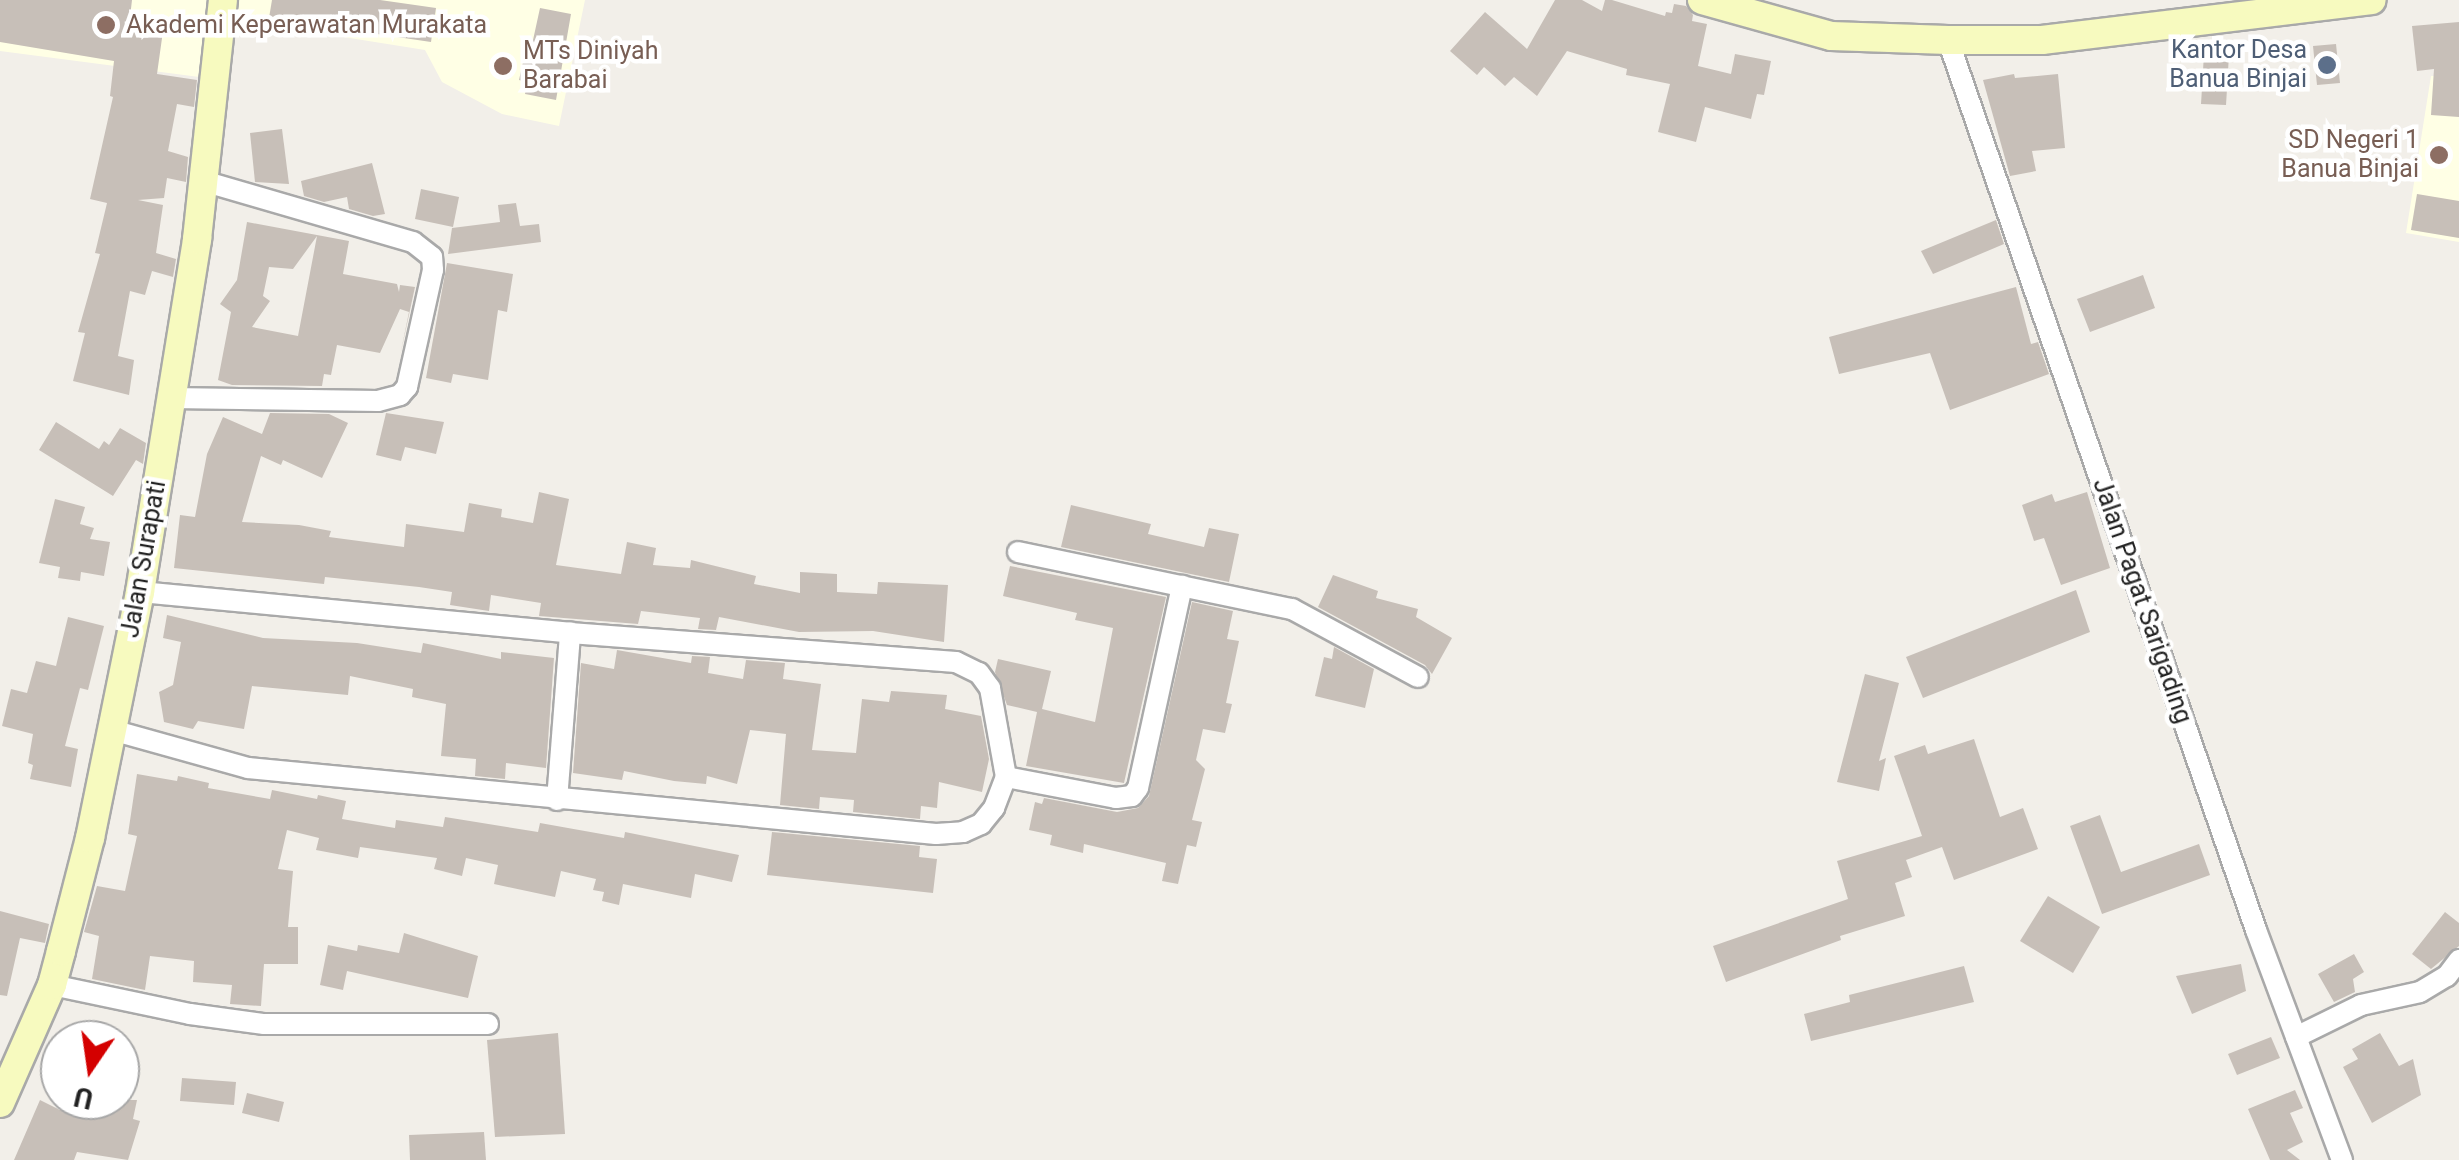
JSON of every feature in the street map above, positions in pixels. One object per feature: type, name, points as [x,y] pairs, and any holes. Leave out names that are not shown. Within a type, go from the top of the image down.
[{"type":"street","name":"Jalan Surapati","points":[[0,1103],[52,985],[140,592],[203,181],[223,0]]},
{"type":"street","points":[[1702,0],[1831,36],[1948,40],[2042,40],[2372,0]]},
{"type":"street","name":"Jalan Pagat Sarigading","points":[[1948,40],[2342,1160]]},
{"type":"street","points":[[172,398],[378,401],[400,395],[406,388],[433,270],[432,257],[413,242],[203,181]]},
{"type":"street","points":[[1018,552],[1292,609],[1418,676]]},
{"type":"street","points":[[1006,777],[1116,798],[1132,796],[1138,788],[1182,586]]},
{"type":"street","points":[[112,730],[248,768],[936,834],[963,832],[981,824],[994,808],[1006,777],[990,688],[979,674],[956,662],[570,634],[140,592]]},
{"type":"street","points":[[558,800],[570,634]]},
{"type":"street","points":[[2296,1037],[2361,1005],[2420,992],[2447,976],[2459,960]]},
{"type":"street","points":[[52,985],[190,1014],[264,1024],[488,1024]]},
{"type":"shaded area","name":"Akademi Keperawatan Murakata","points":[[0,0],[214,0],[207,78],[0,51]]},
{"type":"shaded area","name":"MTs Diniyah Barabai","points":[[239,0],[585,0],[559,126],[502,114],[442,82],[425,50],[237,20]]},
{"type":"shaded area","name":"SD Negeri 1 Banua Binjai","points":[[2431,76],[2459,77],[2459,242],[2406,233]]},
{"type":"building","points":[[0,0],[132,0],[129,26],[163,31],[157,74],[197,80],[194,107],[177,104],[168,151],[188,157],[186,182],[167,178],[164,198],[138,200],[163,205],[156,253],[176,259],[173,277],[152,271],[145,295],[130,291],[118,356],[134,360],[129,395],[73,381],[85,333],[78,332],[100,254],[95,253],[107,203],[90,199],[113,97],[110,96],[114,61],[0,42]]},
{"type":"building","points":[[272,0],[380,0],[436,8],[431,42],[269,18]]},
{"type":"building","points":[[1555,0],[1582,0],[1602,11],[1605,0],[1612,0],[1665,16],[1666,12],[1672,13],[1674,4],[1686,6],[1693,15],[1692,21],[1707,24],[1698,66],[1731,74],[1735,54],[1771,61],[1764,95],[1757,94],[1751,119],[1705,107],[1696,142],[1658,132],[1670,84],[1626,75],[1627,69],[1567,51],[1537,96],[1514,77],[1505,86],[1484,67],[1477,75],[1450,51],[1485,12],[1527,49]]},
{"type":"building","points":[[540,8],[571,14],[556,100],[525,94],[527,82],[519,80],[523,62],[528,63]]},
{"type":"building","points":[[2459,22],[2459,117],[2431,115],[2434,69],[2417,71],[2412,26]]},
{"type":"building","name":"Kantor Desa Banua Binjai","points":[[2336,44],[2340,83],[2317,85],[2313,46]]},
{"type":"building","points":[[2204,54],[2229,55],[2226,105],[2201,104]]},
{"type":"building","points":[[2014,74],[2015,78],[2058,74],[2065,148],[2032,151],[2036,171],[2010,176],[1983,80]]},
{"type":"building","points":[[282,129],[289,184],[255,182],[250,133]]},
{"type":"building","points":[[372,163],[385,214],[373,216],[349,209],[347,197],[324,202],[304,196],[301,181]]},
{"type":"building","points":[[421,189],[459,197],[453,227],[415,219]]},
{"type":"building","points":[[2417,194],[2459,201],[2459,238],[2411,230]]},
{"type":"building","points":[[516,203],[520,226],[539,224],[541,242],[448,254],[452,228],[500,222],[498,205]]},
{"type":"building","points":[[1996,220],[2004,244],[1933,274],[1921,251]]},
{"type":"building","points":[[247,222],[349,241],[343,274],[397,284],[399,292],[400,285],[415,287],[400,356],[409,312],[400,309],[380,353],[337,345],[331,375],[324,374],[322,386],[232,385],[218,380],[231,312],[220,304],[237,280]],"holes":[[[317,236],[298,336],[252,327],[270,301],[263,296],[269,267],[293,269]]]},
{"type":"building","points":[[447,263],[513,274],[507,312],[498,310],[488,380],[453,374],[451,383],[426,378]]},
{"type":"building","points":[[2143,275],[2155,308],[2090,332],[2077,299]]},
{"type":"building","points":[[2016,287],[2031,344],[2038,342],[2049,374],[1950,410],[1930,353],[1839,374],[1829,337]]},
{"type":"building","points":[[270,413],[329,414],[348,423],[322,478],[283,460],[281,465],[261,456],[242,522],[299,525],[331,531],[329,537],[404,547],[406,524],[464,532],[469,503],[502,509],[501,517],[533,523],[539,492],[569,499],[556,565],[621,574],[627,542],[656,548],[653,565],[690,568],[691,560],[756,576],[754,584],[800,593],[800,572],[837,574],[837,592],[877,594],[878,582],[948,585],[944,642],[873,631],[799,632],[719,617],[716,630],[698,629],[700,618],[641,611],[638,624],[539,616],[541,603],[491,595],[489,611],[450,605],[452,592],[419,587],[325,577],[324,584],[174,568],[180,515],[195,517],[207,454],[223,417],[262,434]]},
{"type":"building","points":[[386,413],[444,422],[436,454],[405,447],[401,461],[376,455]]},
{"type":"building","points":[[56,422],[99,449],[104,441],[109,445],[120,428],[146,443],[143,464],[136,460],[113,496],[39,450]]},
{"type":"building","points":[[2087,492],[2110,568],[2061,585],[2044,538],[2034,541],[2022,505],[2052,494],[2055,502]]},
{"type":"building","points":[[55,499],[85,507],[80,524],[94,528],[90,539],[110,542],[104,576],[81,572],[80,581],[58,578],[60,567],[39,563]]},
{"type":"building","points":[[1071,505],[1151,524],[1148,534],[1204,547],[1209,528],[1239,534],[1229,582],[1061,547]]},
{"type":"building","points":[[1010,566],[1166,597],[1124,783],[1026,766],[1037,712],[1007,705],[995,672],[998,659],[1051,671],[1042,709],[1095,722],[1113,628],[1075,620],[1077,613],[1003,596]]},
{"type":"building","points":[[1333,575],[1378,591],[1376,598],[1418,609],[1416,617],[1452,638],[1432,674],[1425,665],[1318,607]]},
{"type":"building","points":[[2076,590],[2090,632],[1923,698],[1906,657]]},
{"type":"building","points":[[1192,602],[1233,611],[1227,639],[1239,641],[1226,703],[1232,704],[1225,733],[1203,729],[1196,760],[1205,769],[1192,820],[1202,822],[1196,847],[1187,845],[1178,884],[1162,881],[1166,863],[1084,844],[1083,853],[1050,845],[1052,835],[1029,830],[1035,802],[1042,804],[1044,798],[1117,812],[1138,808],[1149,796]]},
{"type":"building","points":[[167,615],[263,638],[357,643],[421,653],[423,643],[501,659],[501,652],[554,658],[546,768],[506,763],[505,779],[475,776],[476,759],[441,756],[446,704],[412,697],[413,689],[350,676],[348,695],[252,686],[244,729],[198,721],[193,729],[164,722],[159,692],[173,685],[181,642],[163,638]]},
{"type":"building","points":[[68,617],[104,626],[88,690],[80,688],[65,746],[78,749],[71,787],[30,779],[33,765],[28,763],[33,734],[2,726],[11,689],[27,693],[36,661],[56,666]]},
{"type":"building","points":[[1334,647],[1374,669],[1365,708],[1315,696],[1324,657],[1332,659]]},
{"type":"building","points":[[617,650],[691,663],[692,656],[710,657],[708,673],[743,679],[746,660],[785,663],[783,679],[821,684],[812,750],[856,753],[862,699],[889,702],[891,691],[947,695],[945,709],[981,716],[989,759],[982,792],[939,782],[937,808],[921,806],[920,819],[853,812],[854,800],[820,797],[819,809],[780,805],[786,734],[750,730],[737,784],[707,776],[706,784],[624,771],[622,780],[573,773],[581,663],[614,669]]},
{"type":"building","points":[[1865,674],[1899,683],[1879,761],[1886,758],[1879,791],[1837,782]]},
{"type":"building","points":[[1974,739],[2000,817],[2023,808],[2038,849],[1954,880],[1942,847],[1906,860],[1912,877],[1895,883],[1905,916],[1840,936],[1841,940],[1726,982],[1713,946],[1848,899],[1837,861],[1922,836],[1894,756],[1925,745],[1928,754]]},
{"type":"building","points":[[137,774],[177,781],[178,776],[209,783],[208,788],[270,799],[272,790],[317,799],[318,795],[346,801],[342,819],[395,828],[396,820],[443,827],[445,817],[538,832],[540,823],[624,838],[625,832],[739,855],[732,882],[695,874],[691,898],[623,884],[619,905],[602,901],[604,892],[593,890],[596,879],[561,871],[555,897],[494,884],[498,865],[466,858],[462,876],[434,869],[437,858],[360,847],[358,858],[316,850],[319,838],[287,830],[278,869],[293,871],[288,927],[298,927],[298,964],[264,964],[261,1006],[230,1004],[232,985],[193,982],[194,961],[150,956],[145,990],[92,979],[99,936],[84,932],[97,886],[125,891],[137,836],[128,834]]},
{"type":"building","points":[[2100,815],[2121,872],[2199,844],[2210,875],[2102,914],[2070,826]]},
{"type":"building","points":[[772,832],[920,846],[919,857],[937,859],[933,893],[767,875]]},
{"type":"building","points":[[2048,896],[2100,927],[2073,973],[2020,941]]},
{"type":"building","points":[[0,911],[49,924],[45,943],[20,938],[7,996],[0,995]]},
{"type":"building","points":[[2445,912],[2459,923],[2459,946],[2431,969],[2412,954]]},
{"type":"building","points":[[404,933],[478,956],[468,998],[347,971],[343,990],[320,985],[328,945],[357,951],[358,945],[399,953]]},
{"type":"building","points":[[2354,954],[2364,972],[2353,979],[2355,992],[2334,1002],[2318,974]]},
{"type":"building","points":[[2241,964],[2246,991],[2192,1014],[2176,976]]},
{"type":"building","points":[[1964,966],[1974,1002],[1811,1041],[1804,1014],[1850,1002],[1849,995]]},
{"type":"building","points":[[558,1033],[565,1134],[495,1137],[487,1040]]},
{"type":"building","points":[[2380,1033],[2399,1066],[2413,1059],[2421,1095],[2372,1123],[2343,1067],[2358,1059],[2352,1049]]},
{"type":"building","points":[[2271,1037],[2280,1058],[2237,1075],[2228,1054]]},
{"type":"building","points":[[182,1078],[236,1082],[234,1105],[180,1101]]},
{"type":"building","points":[[2295,1090],[2303,1108],[2290,1113],[2303,1142],[2287,1150],[2300,1160],[2270,1160],[2248,1109]]},
{"type":"building","points":[[247,1093],[284,1102],[279,1122],[242,1113]]},
{"type":"building","points":[[40,1100],[40,1120],[140,1121],[128,1160],[77,1152],[74,1160],[14,1160]]},
{"type":"building","points":[[484,1132],[486,1160],[410,1160],[409,1135]]},
{"type":"place","name":"Akademi Keperawatan Murakata","points":[[106,25]]},
{"type":"place","name":"Kantor Desa Banua Binjai","points":[[2327,65]]},
{"type":"place","name":"MTs Diniyah Barabai","points":[[503,66]]},
{"type":"place","name":"SD Negeri 1 Banua Binjai","points":[[2439,155]]}]
